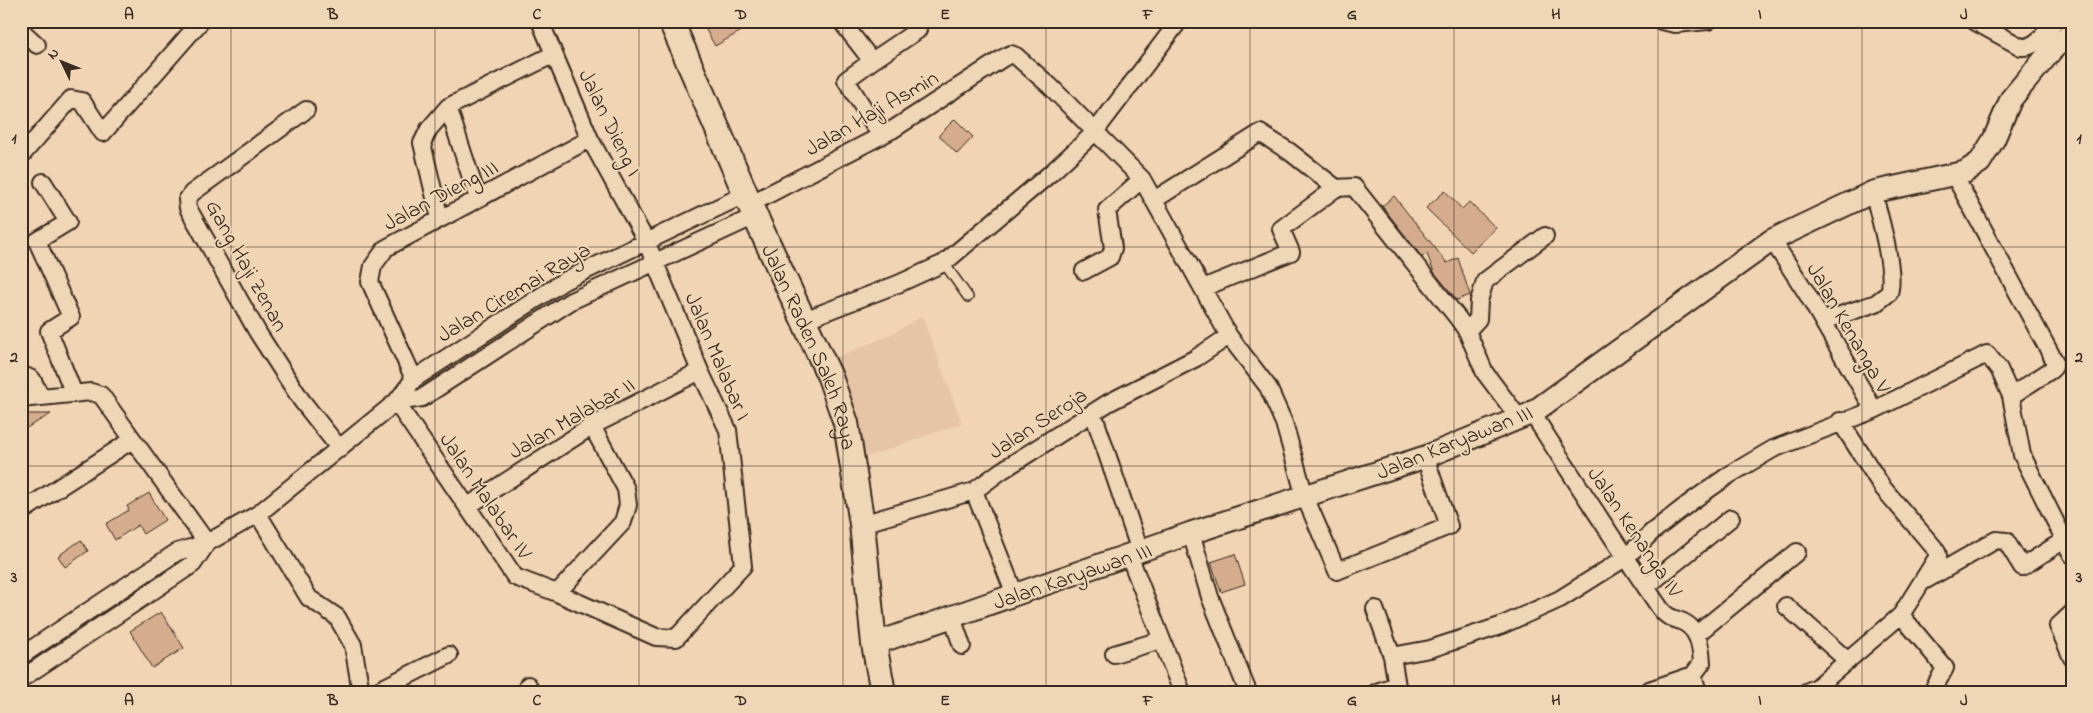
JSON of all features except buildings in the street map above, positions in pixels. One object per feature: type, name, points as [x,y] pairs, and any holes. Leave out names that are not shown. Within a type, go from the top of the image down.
[{"type":"main road","name":"Jalan Raden Saleh Raya","points":[[671,21],[750,205],[830,378],[846,423],[862,524],[874,644],[883,692]]},
{"type":"street","points":[[21,156],[72,100],[82,101],[103,133],[201,21]]},
{"type":"street","name":"Jalan Dieng I","points":[[540,21],[590,139],[646,241]]},
{"type":"street","points":[[841,21],[872,61]]},
{"type":"street","points":[[804,320],[898,284],[944,262],[1052,172],[1094,133],[1179,21]]},
{"type":"street","points":[[1661,21],[1675,24],[1708,21]]},
{"type":"street","points":[[1974,21],[2021,47],[2028,48],[2037,42],[2055,21]]},
{"type":"street","points":[[21,30],[37,44]]},
{"type":"street","points":[[881,136],[846,80],[918,30]]},
{"type":"street","name":"Jalan Karyawan III","points":[[874,644],[1191,533],[1425,457],[1525,415],[1772,240],[1872,192],[1965,172],[1980,162],[1994,139],[2010,99],[2050,51],[2072,31]]},
{"type":"street","points":[[440,219],[422,142],[429,129],[448,107],[554,54]]},
{"type":"street","name":"Jalan Haji Asmin","points":[[750,205],[881,136],[1011,54],[1020,58],[1050,86],[1094,133]]},
{"type":"street","points":[[448,107],[478,199]]},
{"type":"street","name":"Gang Haji Zenan","points":[[306,110],[192,193],[188,200],[188,208],[258,333],[302,401],[340,449]]},
{"type":"street","points":[[1094,133],[1142,179],[1229,336],[1268,387],[1284,423],[1305,497],[1337,571],[1449,526],[1425,457]]},
{"type":"street","points":[[1154,200],[1258,134],[1262,134],[1290,152],[1336,188],[1281,229],[1290,252],[1203,288]]},
{"type":"street","name":"Jalan Dieng III","points":[[414,379],[370,282],[373,266],[386,248],[590,139]]},
{"type":"street","points":[[1954,175],[2054,360],[2054,367],[2051,370],[2011,396]]},
{"type":"street","points":[[1084,270],[1110,257],[1113,248],[1107,210],[1142,179]]},
{"type":"street","points":[[43,182],[68,222],[37,241],[71,317],[50,331],[74,394]]},
{"type":"street","name":"Jalan Kenanga IV","points":[[1336,188],[1354,187],[1466,331],[1485,373],[1525,415],[1667,616],[1682,621],[1692,627],[1697,634]]},
{"type":"street","points":[[1823,320],[1876,303],[1889,293],[1891,282],[1885,241],[1872,192]]},
{"type":"street","name":"Jalan Ciremai Raya","points":[[21,656],[177,552],[207,543],[258,514],[396,402],[414,379],[564,281],[646,241],[750,205]]},
{"type":"street","name":"Jalan Ciremai Raya","points":[[396,402],[422,398],[571,301],[655,263],[750,205]]},
{"type":"street","points":[[1466,331],[1478,319],[1479,301],[1485,281],[1545,236]]},
{"type":"street","name":"Jalan Kenanga V","points":[[1392,656],[1430,649],[1500,626],[1560,598],[1625,558],[1652,532],[1729,475],[1773,449],[1840,421],[1874,410],[1823,320],[1772,240]]},
{"type":"street","name":"Jalan Malabar I","points":[[557,593],[656,637],[676,638],[743,566],[728,430],[700,371],[646,241]]},
{"type":"street","points":[[536,299],[545,317]]},
{"type":"street","name":"Jalan Seroja","points":[[862,524],[974,491],[1009,465],[1108,403],[1196,358],[1229,336]]},
{"type":"street","points":[[1874,410],[1987,354],[1999,369],[2011,396],[2022,455],[2068,537],[2072,555]]},
{"type":"street","name":"Jalan Malabar II","points":[[468,506],[592,426],[700,371]]},
{"type":"street","points":[[21,374],[32,379],[41,397]]},
{"type":"street","points":[[21,399],[90,392],[100,395],[207,543]]},
{"type":"street","name":"Jalan Malabar IV","points":[[396,402],[515,577],[557,593]]},
{"type":"street","points":[[1094,413],[1161,640],[1182,692]]},
{"type":"street","points":[[1806,692],[1817,687],[1901,615],[1938,556],[1937,550],[1883,488],[1840,421]]},
{"type":"street","points":[[557,593],[622,522],[628,505],[626,489],[592,426]]},
{"type":"street","points":[[21,512],[132,440]]},
{"type":"street","points":[[974,491],[1015,594]]},
{"type":"street","points":[[258,514],[309,598],[337,617],[353,645],[361,692]]},
{"type":"street","points":[[1646,587],[1731,518]]},
{"type":"street","points":[[1191,533],[1210,597],[1248,692]]},
{"type":"street","points":[[1924,581],[1996,540],[2006,541],[2022,567],[2068,537]]},
{"type":"street","name":"Jalan Ciremai Raya","points":[[21,679],[193,564],[207,543]]},
{"type":"street","points":[[1649,690],[1693,676],[1702,663],[1697,634],[1797,552]]},
{"type":"street","points":[[1786,606],[1848,661]]},
{"type":"street","points":[[1375,609],[1392,656],[1397,688],[1377,692]]},
{"type":"street","points":[[2072,613],[2060,622],[2058,626],[2072,658]]},
{"type":"street","points":[[1901,615],[1945,668],[1932,692]]},
{"type":"street","points":[[952,617],[962,646]]},
{"type":"street","points":[[1114,654],[1161,640]]},
{"type":"street","points":[[375,692],[449,655]]},
{"type":"street","points":[[1693,676],[1698,692]]},
{"type":"lane","points":[[944,262],[968,297]]},
{"type":"shaded area","points":[[922,316],[962,423],[867,457],[837,357],[890,335]]}]
